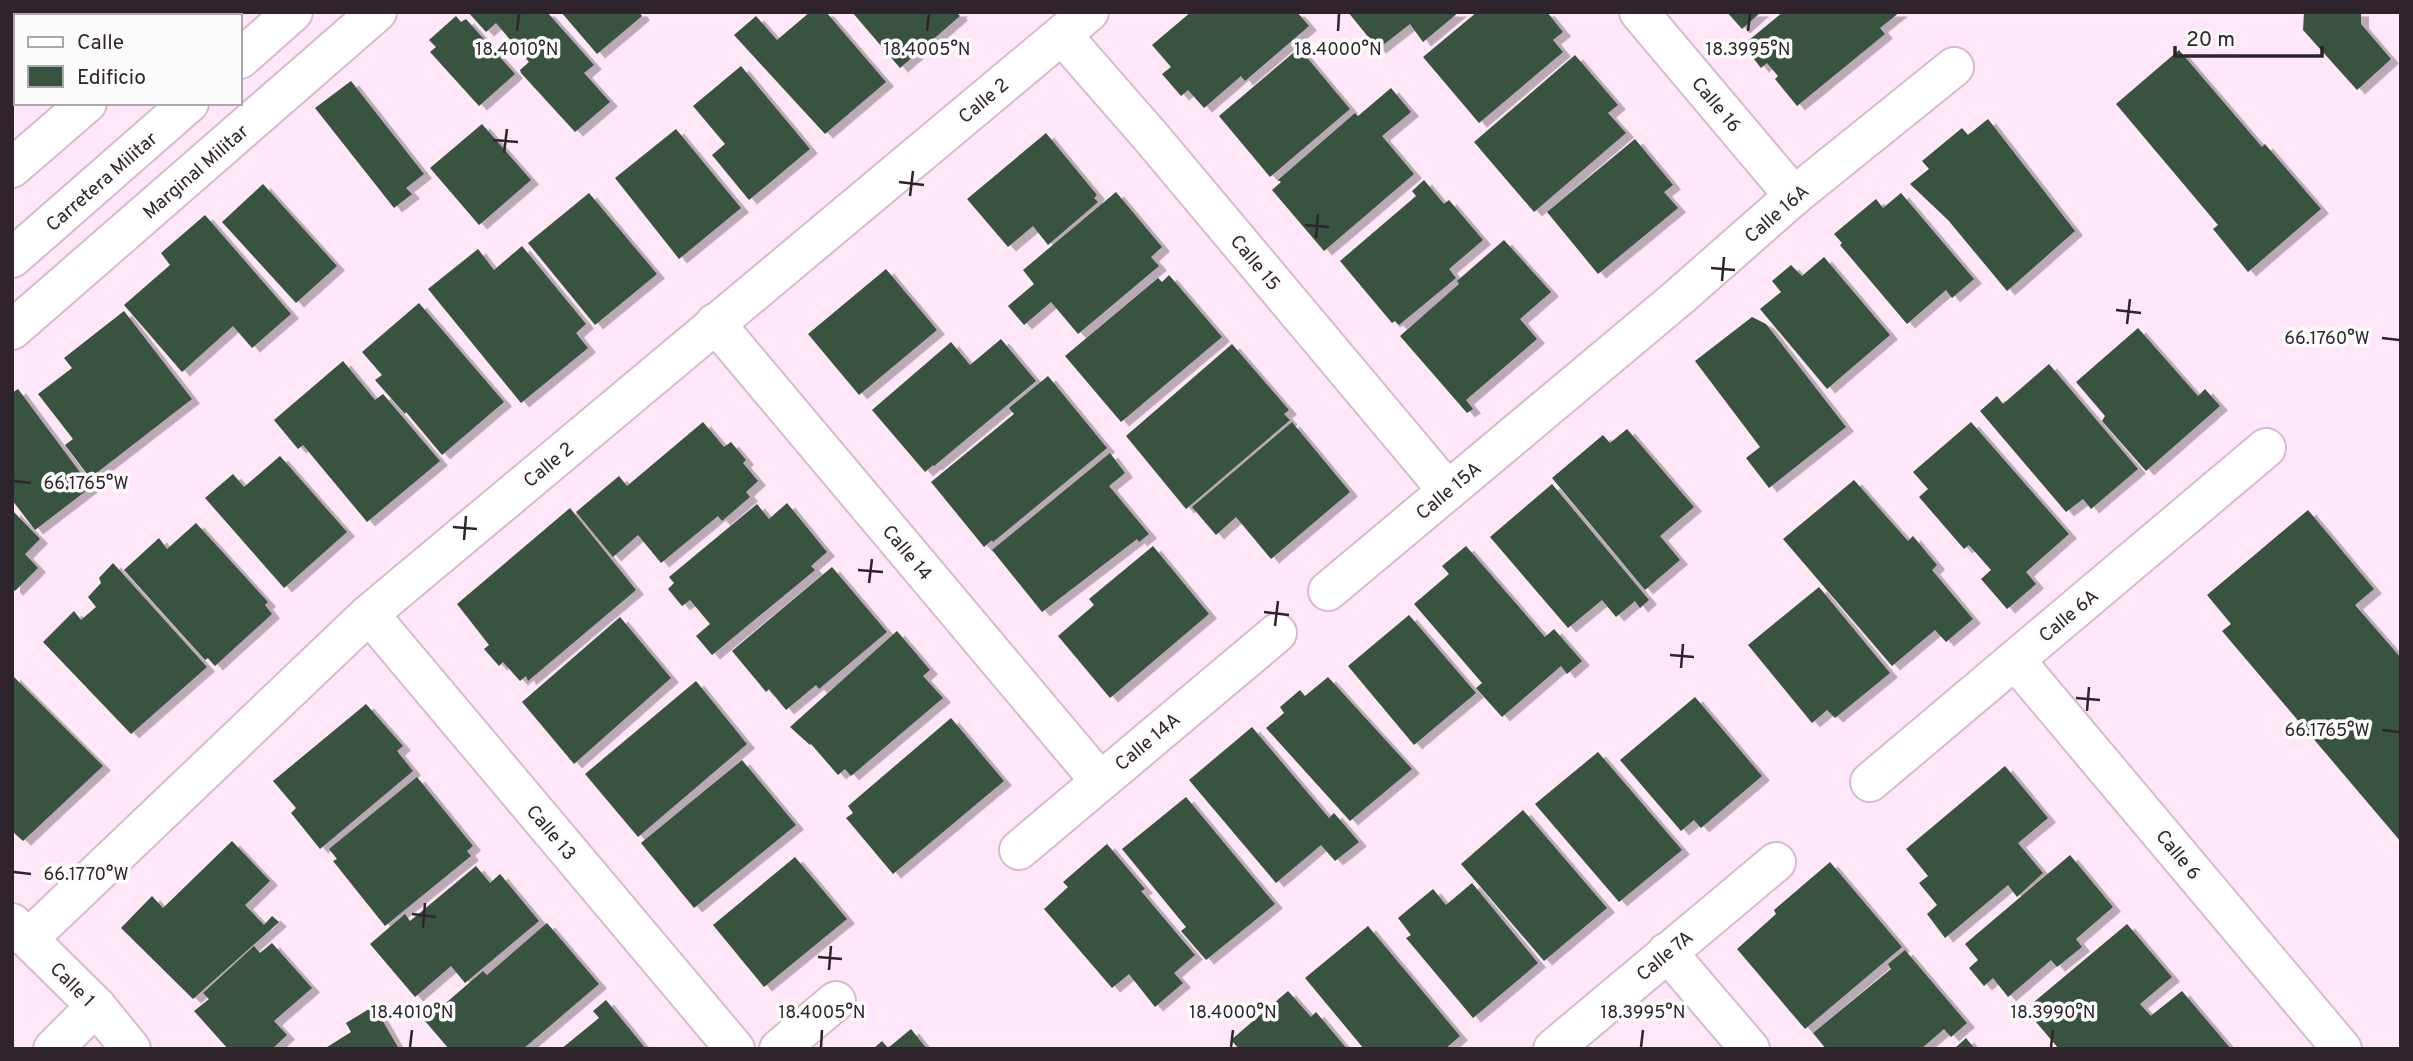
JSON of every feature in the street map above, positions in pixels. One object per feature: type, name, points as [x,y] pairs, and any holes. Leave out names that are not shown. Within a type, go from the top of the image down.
[{"type":"street","points":[[242,57],[293,12]]},
{"type":"street","name":"Marginal Militar","points":[[12,330],[377,12]]},
{"type":"street","name":"Calle 16","points":[[1639,12],[1794,197]]},
{"type":"street","name":"Calle 2","points":[[20,931],[369,614],[1076,24]]},
{"type":"street","name":"Calle 15","points":[[1076,24],[1151,137],[1447,491]]},
{"type":"street","name":"Calle 16A","points":[[1568,390],[1794,197],[1954,67]]},
{"type":"street","points":[[12,168],[85,105]]},
{"type":"street","name":"Carretera Militar","points":[[12,258],[187,105]]},
{"type":"street","name":"Calle 14","points":[[715,323],[1100,780]]},
{"type":"street","name":"Calle 15A","points":[[1328,591],[1568,390]]},
{"type":"street","name":"Calle 6A","points":[[1870,782],[2266,448]]},
{"type":"street","name":"Calle 13","points":[[369,614],[735,1049]]},
{"type":"street","name":"Calle 14A","points":[[1019,850],[1277,633]]},
{"type":"street","name":"Calle 6","points":[[2015,660],[2342,1049]]},
{"type":"street","name":"Calle 7A","points":[[1553,1049],[1776,862]]},
{"type":"street","name":"Calle 1","points":[[20,931],[96,1006],[131,1049]]},
{"type":"street","points":[[1667,952],[1750,1049]]},
{"type":"street","points":[[779,1049],[836,1001]]},
{"type":"street","points":[[53,1049],[96,1006]]},
{"type":"building","points":[[12,12],[94,12],[14,14],[14,32]]},
{"type":"building","points":[[468,12],[547,12],[594,65],[584,73],[610,102],[575,132],[521,73],[520,70],[529,62],[496,23],[486,32]]},
{"type":"building","points":[[561,12],[639,12],[642,16],[597,54]]},
{"type":"building","points":[[810,12],[826,12],[886,82],[825,134],[734,35],[756,16],[777,40]]},
{"type":"building","points":[[852,12],[960,12],[960,16],[900,68]]},
{"type":"building","points":[[1191,12],[1297,12],[1309,26],[1245,81],[1241,76],[1204,108],[1188,90],[1181,96],[1162,74],[1171,67],[1152,45]]},
{"type":"building","points":[[1348,12],[1459,12],[1423,42],[1410,24],[1378,49]]},
{"type":"building","points":[[1477,12],[1547,12],[1563,32],[1553,40],[1563,52],[1479,123],[1423,57]]},
{"type":"building","points":[[1727,12],[1761,12],[1742,29]]},
{"type":"building","points":[[1783,12],[1900,12],[1880,28],[1885,34],[1797,106],[1775,79],[1778,76],[1767,63],[1761,68],[1743,45]]},
{"type":"building","points":[[2304,12],[2361,12],[2361,24],[2391,59],[2357,90],[2303,30]]},
{"type":"building","points":[[456,16],[461,22],[466,19],[515,74],[479,106],[430,52],[436,47],[429,40]]},
{"type":"building","points":[[1299,48],[1350,109],[1270,177],[1219,116]]},
{"type":"building","points":[[2179,50],[2262,147],[2265,144],[2321,209],[2248,272],[2213,229],[2218,225],[2116,104]]},
{"type":"building","points":[[1575,55],[1618,105],[1608,113],[1626,133],[1534,212],[1474,142]]},
{"type":"building","points":[[741,66],[810,149],[749,200],[712,155],[725,144],[693,106]]},
{"type":"building","points":[[351,81],[424,174],[406,188],[412,194],[394,208],[315,108]]},
{"type":"building","points":[[1391,88],[1411,112],[1382,136],[1414,174],[1324,251],[1272,190],[1281,182],[1278,180],[1355,113],[1358,116]]},
{"type":"building","points":[[1988,119],[2075,231],[2007,291],[1948,220],[1910,184],[1929,169],[1922,161],[1962,128],[1968,135]]},
{"type":"building","points":[[482,124],[531,180],[479,225],[430,168]]},
{"type":"building","points":[[676,129],[741,208],[679,259],[615,178]]},
{"type":"building","points":[[1046,133],[1097,195],[1094,198],[1098,202],[1048,245],[1033,226],[1008,247],[967,199]]},
{"type":"building","points":[[1635,139],[1673,185],[1664,192],[1678,208],[1598,274],[1547,212]]},
{"type":"building","points":[[1424,180],[1444,204],[1449,200],[1483,240],[1449,269],[1456,278],[1399,325],[1395,321],[1392,323],[1340,261],[1416,196],[1412,191]]},
{"type":"building","points":[[263,184],[337,266],[296,303],[222,222]]},
{"type":"building","points":[[1116,192],[1162,247],[1151,257],[1159,266],[1078,334],[1051,302],[1024,325],[1008,306],[1034,284],[1023,270]]},
{"type":"building","points":[[589,193],[657,274],[595,325],[528,243]]},
{"type":"building","points":[[1901,193],[1974,279],[1952,298],[1946,290],[1907,324],[1840,245],[1842,243],[1834,234],[1876,199],[1883,208]]},
{"type":"building","points":[[205,215],[291,314],[252,348],[233,326],[182,372],[124,305],[170,265],[161,253]]},
{"type":"building","points":[[1504,240],[1551,292],[1520,319],[1537,339],[1466,400],[1473,409],[1467,413],[1400,336]]},
{"type":"building","points":[[522,246],[586,324],[576,333],[588,348],[521,403],[428,289],[478,249],[494,270]]},
{"type":"building","points":[[1824,257],[1890,335],[1827,389],[1760,309],[1781,292],[1772,281],[1791,265],[1802,276]]},
{"type":"building","points":[[886,269],[937,330],[859,395],[808,334]]},
{"type":"building","points":[[1169,275],[1222,337],[1121,422],[1065,356],[1158,278],[1162,282]]},
{"type":"building","points":[[419,303],[504,402],[442,455],[375,380],[382,375],[362,352]]},
{"type":"building","points":[[124,311],[192,399],[90,478],[65,445],[73,439],[38,394],[72,368],[64,358]]},
{"type":"building","points":[[1752,317],[1766,324],[1846,427],[1769,488],[1746,458],[1760,447],[1695,361]]},
{"type":"building","points":[[2138,328],[2198,396],[2205,389],[2220,406],[2146,471],[2102,421],[2105,416],[2076,382]]},
{"type":"building","points":[[1001,339],[1036,381],[925,472],[872,410],[951,342],[970,365]]},
{"type":"building","points":[[1232,344],[1289,410],[1284,414],[1290,420],[1186,509],[1126,436]]},
{"type":"building","points":[[343,361],[375,400],[383,394],[440,461],[367,522],[303,445],[298,449],[274,420]]},
{"type":"building","points":[[2049,364],[2138,469],[2091,509],[2083,499],[2066,512],[1980,411],[1997,396],[2003,404]]},
{"type":"building","points":[[1048,376],[1107,448],[984,547],[931,482],[1014,414],[1009,408]]},
{"type":"building","points":[[18,389],[91,487],[35,530],[12,500],[12,393]]},
{"type":"building","points":[[703,422],[724,447],[731,442],[746,460],[743,463],[758,481],[746,492],[750,497],[722,521],[718,516],[661,563],[638,535],[613,557],[576,512],[619,476],[627,486]]},
{"type":"building","points":[[1292,422],[1350,492],[1271,559],[1236,517],[1216,535],[1192,507]]},
{"type":"building","points":[[1971,422],[2069,534],[2026,572],[2036,584],[2007,609],[1981,579],[1991,570],[1969,545],[1964,549],[1919,497],[1928,489],[1913,472]]},
{"type":"building","points":[[1627,429],[1694,507],[1660,536],[1680,560],[1645,590],[1552,478],[1603,435],[1610,443]]},
{"type":"building","points":[[1110,453],[1125,473],[1109,486],[1149,534],[1139,542],[1137,539],[1042,612],[992,550]]},
{"type":"building","points":[[280,456],[347,532],[284,588],[205,498],[233,474],[244,487]]},
{"type":"building","points":[[1854,480],[1908,541],[1913,536],[1937,565],[1932,570],[1973,619],[1946,642],[1935,630],[1892,666],[1783,539]]},
{"type":"building","points":[[1552,484],[1649,600],[1640,608],[1635,601],[1616,617],[1602,600],[1568,628],[1490,537]]},
{"type":"building","points":[[787,503],[827,552],[811,566],[815,570],[712,655],[696,636],[710,624],[690,600],[682,606],[668,589],[674,583],[669,577],[757,504],[769,519]]},
{"type":"building","points":[[570,508],[636,590],[528,681],[526,676],[520,681],[503,662],[499,666],[484,649],[489,645],[457,604]]},
{"type":"building","points":[[12,510],[40,539],[25,554],[38,568],[15,591],[12,588]]},
{"type":"building","points":[[2308,510],[2374,589],[2355,605],[2401,658],[2401,842],[2222,631],[2231,624],[2207,595]]},
{"type":"building","points":[[196,523],[268,602],[265,605],[272,614],[215,666],[208,658],[205,660],[124,570],[159,538],[167,549]]},
{"type":"building","points":[[1153,546],[1209,614],[1110,698],[1058,636],[1094,605],[1089,599]]},
{"type":"building","points":[[1466,546],[1545,637],[1554,629],[1582,661],[1567,674],[1561,666],[1502,717],[1476,688],[1482,683],[1414,604],[1449,574],[1442,566]]},
{"type":"building","points":[[113,563],[207,667],[131,734],[43,642],[74,611],[81,620],[96,607],[88,597],[101,583],[99,578]]},
{"type":"building","points":[[832,567],[887,632],[819,689],[816,685],[786,710],[769,689],[766,692],[732,651]]},
{"type":"building","points":[[1819,587],[1890,673],[1835,718],[1827,710],[1812,723],[1748,645]]},
{"type":"building","points":[[1409,615],[1476,693],[1414,745],[1348,666]]},
{"type":"building","points":[[620,617],[671,678],[574,764],[522,702]]},
{"type":"building","points":[[897,631],[930,670],[923,676],[943,698],[851,776],[845,769],[838,775],[811,744],[790,727]]},
{"type":"building","points":[[12,675],[103,766],[23,841],[12,831]]},
{"type":"building","points":[[1328,677],[1412,769],[1350,821],[1266,728],[1284,713],[1280,707],[1300,690],[1305,696]]},
{"type":"building","points":[[696,681],[747,744],[638,837],[585,774]]},
{"type":"building","points":[[1695,697],[1762,776],[1701,828],[1694,820],[1681,831],[1620,760]]},
{"type":"building","points":[[366,704],[403,746],[397,751],[413,771],[320,849],[291,813],[296,808],[273,781]]},
{"type":"building","points":[[951,718],[1004,781],[893,874],[846,818],[853,813],[848,806]]},
{"type":"building","points":[[1252,727],[1329,818],[1334,813],[1359,842],[1335,861],[1321,845],[1276,883],[1189,780]]},
{"type":"building","points":[[1598,752],[1682,850],[1619,902],[1535,804]]},
{"type":"building","points":[[742,760],[796,825],[694,908],[641,843]]},
{"type":"building","points":[[2005,766],[2048,818],[2018,843],[2043,873],[2017,897],[2008,885],[1945,938],[1927,914],[1937,905],[1919,883],[1928,876],[1906,849]]},
{"type":"building","points":[[417,777],[473,846],[467,851],[471,856],[385,926],[333,861],[337,859],[329,849]]},
{"type":"building","points":[[1186,797],[1275,904],[1206,960],[1181,931],[1186,927],[1122,849]]},
{"type":"building","points":[[1523,810],[1607,908],[1544,961],[1461,864]]},
{"type":"building","points":[[232,841],[270,881],[245,905],[264,925],[272,916],[279,922],[193,999],[121,928],[152,896],[163,908]]},
{"type":"building","points":[[1107,844],[1145,889],[1141,891],[1195,955],[1174,973],[1183,983],[1155,1007],[1129,974],[1112,988],[1044,909],[1068,887],[1063,882]]},
{"type":"building","points":[[2070,855],[2113,907],[2076,939],[2082,947],[2057,967],[2051,960],[2008,997],[1993,978],[1984,986],[1969,968],[1978,960],[1965,944]]},
{"type":"building","points":[[795,857],[847,919],[764,987],[713,925]]},
{"type":"building","points":[[1830,862],[1902,947],[1805,1029],[1737,949],[1776,914],[1774,910]]},
{"type":"building","points":[[476,866],[490,883],[500,874],[539,921],[465,983],[451,966],[415,997],[370,944],[405,914],[410,921]]},
{"type":"building","points":[[1472,883],[1538,963],[1473,1018],[1406,938],[1411,935],[1398,918],[1433,889],[1446,905]]},
{"type":"building","points":[[547,923],[599,984],[523,1049],[449,1049],[425,1021],[483,971],[487,975]]},
{"type":"building","points":[[2127,924],[2172,977],[2140,1004],[2151,1016],[2182,991],[2231,1049],[2059,1049],[2036,1022],[2044,1015],[2034,1002]]},
{"type":"building","points":[[1368,926],[1460,1036],[1445,1049],[1364,1049],[1305,978]]},
{"type":"building","points":[[272,943],[312,988],[274,1021],[287,1035],[272,1049],[228,1049],[194,1011],[209,999],[203,993],[254,946],[260,953]]},
{"type":"building","points":[[1905,950],[1967,1023],[1951,1037],[1944,1029],[1921,1049],[1826,1049],[1813,1033],[1891,969],[1888,964]]},
{"type":"building","points":[[1288,991],[1311,1017],[1316,1012],[1347,1049],[1239,1049],[1231,1040]]},
{"type":"building","points":[[606,1000],[646,1049],[561,1049],[599,1018],[593,1011]]},
{"type":"building","points":[[374,1006],[399,1049],[324,1049],[351,1032],[346,1023]]},
{"type":"building","points":[[911,1029],[927,1049],[873,1049],[882,1041],[888,1048]]},
{"type":"building","points":[[1966,1038],[1975,1049],[1954,1049]]}]
